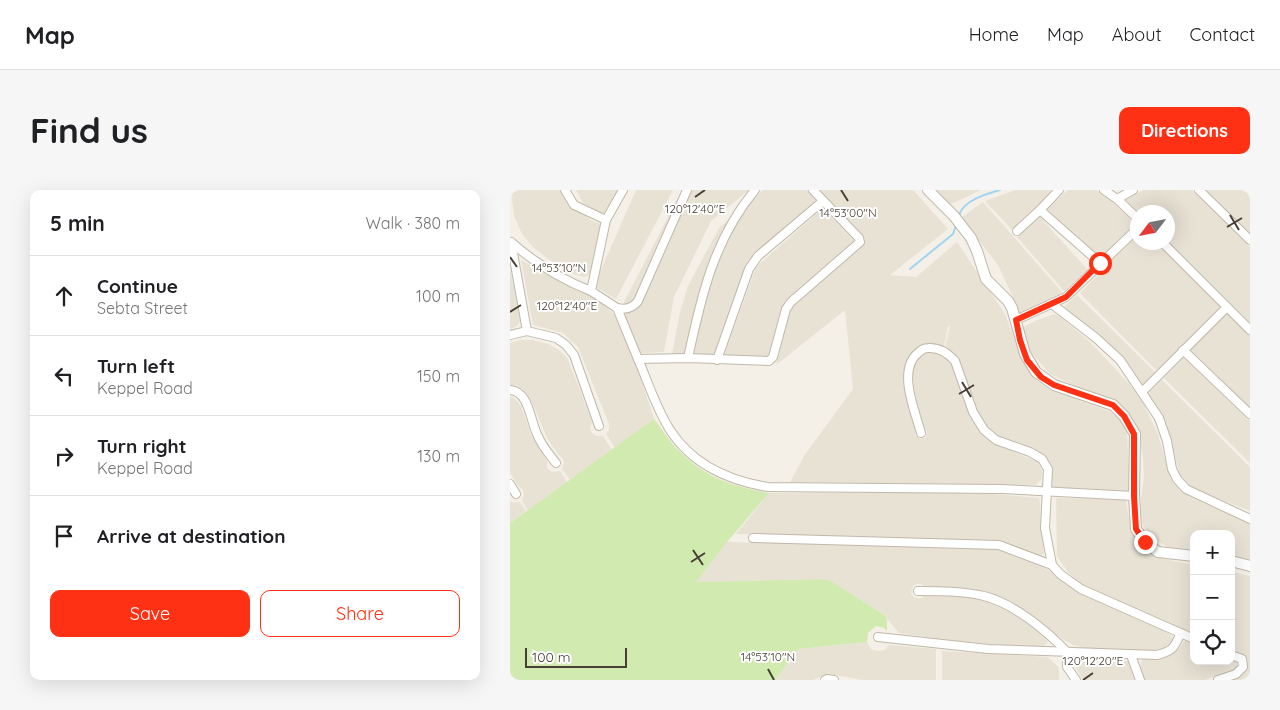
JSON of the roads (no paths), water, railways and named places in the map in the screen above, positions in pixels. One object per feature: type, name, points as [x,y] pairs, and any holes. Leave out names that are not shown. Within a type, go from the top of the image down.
[{"type":"street","points":[[565,190],[574,205],[606,220]]},
{"type":"street","points":[[591,291],[606,220],[623,190]]},
{"type":"street","points":[[511,240],[543,268],[562,279],[591,291],[617,308],[630,308],[638,301],[686,190]]},
{"type":"street","points":[[688,358],[702,296],[714,257],[735,216],[755,190]]},
{"type":"street","points":[[638,359],[688,358],[767,362],[771,360],[786,309],[790,302],[859,243],[859,238],[813,190]]},
{"type":"street","points":[[928,190],[967,232],[974,244],[986,279],[1008,301],[1016,320],[1027,360],[1041,377],[1054,385],[1113,405],[1124,416],[1134,434],[1136,529],[1145,542],[1158,552],[1190,556]]},
{"type":"street","points":[[1017,231],[1059,190]]},
{"type":"street","points":[[1104,190],[1130,211]]},
{"type":"street","points":[[1117,199],[1133,190]]},
{"type":"street","points":[[1199,190],[1250,240]]},
{"type":"street","points":[[717,360],[749,269],[758,256],[823,201]]},
{"type":"street","points":[[1040,210],[1100,263]]},
{"type":"street","points":[[1016,320],[1066,297],[1130,235]]},
{"type":"street","points":[[511,240],[527,331]]},
{"type":"street","points":[[1170,250],[1250,330]]},
{"type":"street","points":[[1052,304],[1090,333],[1120,360],[1158,418],[1167,441],[1172,469],[1186,490],[1250,519]]},
{"type":"street","points":[[1142,392],[1227,307]]},
{"type":"street","points":[[617,308],[660,413],[670,430],[681,444],[699,460],[716,471],[747,484],[768,487],[1002,489],[1134,496]]},
{"type":"street","points":[[510,335],[527,331],[556,338],[566,345],[574,355],[599,426]]},
{"type":"street","points":[[921,433],[909,388],[908,368],[913,357],[920,351],[928,348],[939,349],[950,355],[954,361],[973,412],[984,430],[996,440],[1030,452],[1042,459],[1048,470],[1045,528],[1052,565]]},
{"type":"street","points":[[1183,350],[1250,414]]},
{"type":"street","points":[[510,390],[515,390],[523,396],[536,433],[556,463]]},
{"type":"street","points":[[510,484],[516,494]]},
{"type":"street","points":[[752,538],[1000,545],[1052,565],[1060,574],[1081,589],[1190,637]]},
{"type":"street","points":[[1235,562],[1250,566]]},
{"type":"street","points":[[918,591],[983,596],[996,600],[1026,617],[1053,638],[1067,652],[1068,667],[1075,680]]},
{"type":"street","points":[[878,637],[988,649],[1157,655],[1169,652],[1176,645],[1181,633]]},
{"type":"street","points":[[1131,655],[1140,680]]},
{"type":"street","points":[[1218,680],[1236,674],[1243,667],[1242,659],[1235,656]]},
{"type":"street","points":[[825,680],[834,680]]},
{"type":"waterway","points":[[959,215],[970,202],[1000,190]]},
{"type":"waterway","points":[[910,269],[953,234],[956,225]]}]
